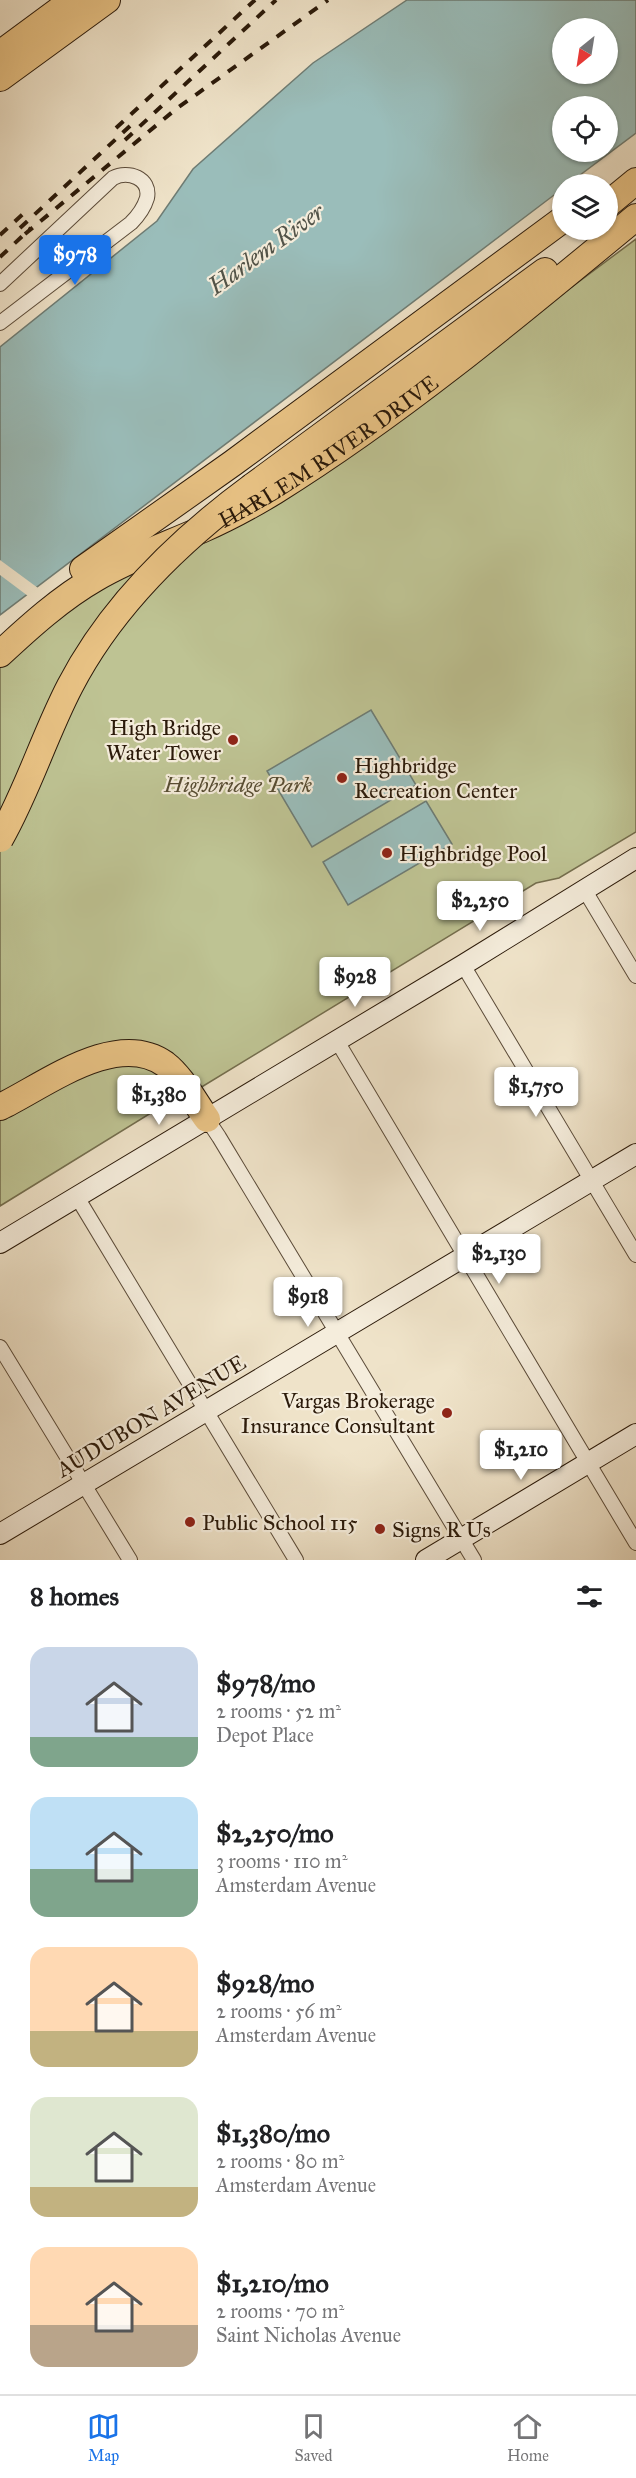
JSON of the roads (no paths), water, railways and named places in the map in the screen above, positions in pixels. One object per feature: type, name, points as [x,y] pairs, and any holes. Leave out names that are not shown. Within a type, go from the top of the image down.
[{"type":"highway","points":[[0,36],[50,0]]},
{"type":"highway","points":[[0,54],[90,5]]},
{"type":"highway","points":[[0,78],[90,5]]},
{"type":"highway","points":[[0,96],[90,5]]},
{"type":"highway","points":[[618,178],[636,164]]},
{"type":"highway","points":[[618,196],[636,181]]},
{"type":"highway","points":[[618,214],[636,199]]},
{"type":"highway","name":"HARLEM RIVER DRIVE","points":[[0,654],[64,600],[96,578],[234,514],[295,478],[348,442],[506,324],[636,217]]},
{"type":"highway","name":"HARLEM RIVER DRIVE","points":[[0,634],[52,590],[224,469],[552,226]]},
{"type":"highway","points":[[0,811],[54,688],[76,649],[97,619],[167,540],[563,240]]},
{"type":"highway","points":[[0,839],[18,807],[69,687],[98,639],[162,563],[248,480],[495,309],[585,240]]},
{"type":"highway","points":[[0,1107],[81,1065],[111,1054],[131,1053],[150,1057],[168,1067],[207,1119]]},
{"type":"main road","points":[[0,1243],[463,965],[636,858]]},
{"type":"main road","name":"AUDUBON AVENUE","points":[[0,1534],[636,1154]]},
{"type":"main road","points":[[426,1560],[636,1434]]},
{"type":"street","points":[[0,284],[113,178],[125,175],[137,176],[147,187],[144,205],[131,223],[0,323]]},
{"type":"street","points":[[584,889],[636,976]]},
{"type":"street","points":[[463,965],[636,1255]]},
{"type":"street","points":[[337,1041],[636,1543]]},
{"type":"street","points":[[207,1119],[474,1560]]},
{"type":"street","points":[[77,1197],[296,1560]]},
{"type":"street","points":[[0,1347],[130,1560]]},
{"type":"water","name":"Harlem River","points":[[407,0],[636,0],[636,133],[618,146],[618,96],[552,96],[552,162],[597,162],[581,174],[552,174],[552,197],[0,615],[0,347],[157,221],[193,169],[313,63]]},
{"type":"water","name":"Highbridge Recreation Center","points":[[371,710],[416,785],[312,847],[267,771]]},
{"type":"water","name":"Highbridge Pool","points":[[426,801],[452,844],[348,905],[323,862]]},
{"type":"railway","points":[[116,128],[255,0]]},
{"type":"railway","points":[[125,140],[276,0]]},
{"type":"railway","points":[[25,234],[176,109],[328,0]]},
{"type":"railway","points":[[20,228],[130,126]]},
{"type":"railway","points":[[0,235],[23,214]]},
{"type":"railway","points":[[0,257],[31,228]]},
{"type":"place","name":"High Bridge Water Tower","points":[[233,740]]},
{"type":"place","name":"Highbridge Recreation Center","points":[[342,778]]},
{"type":"place","name":"Highbridge Pool","points":[[387,853]]},
{"type":"place","name":"Vargas Brokerage Insurance Consultant","points":[[447,1413]]},
{"type":"place","name":"Public School 115","points":[[190,1522]]},
{"type":"place","name":"Signs R Us","points":[[380,1529]]},
{"type":"park label","name":"Highbridge Park","points":[[238,784]]}]
